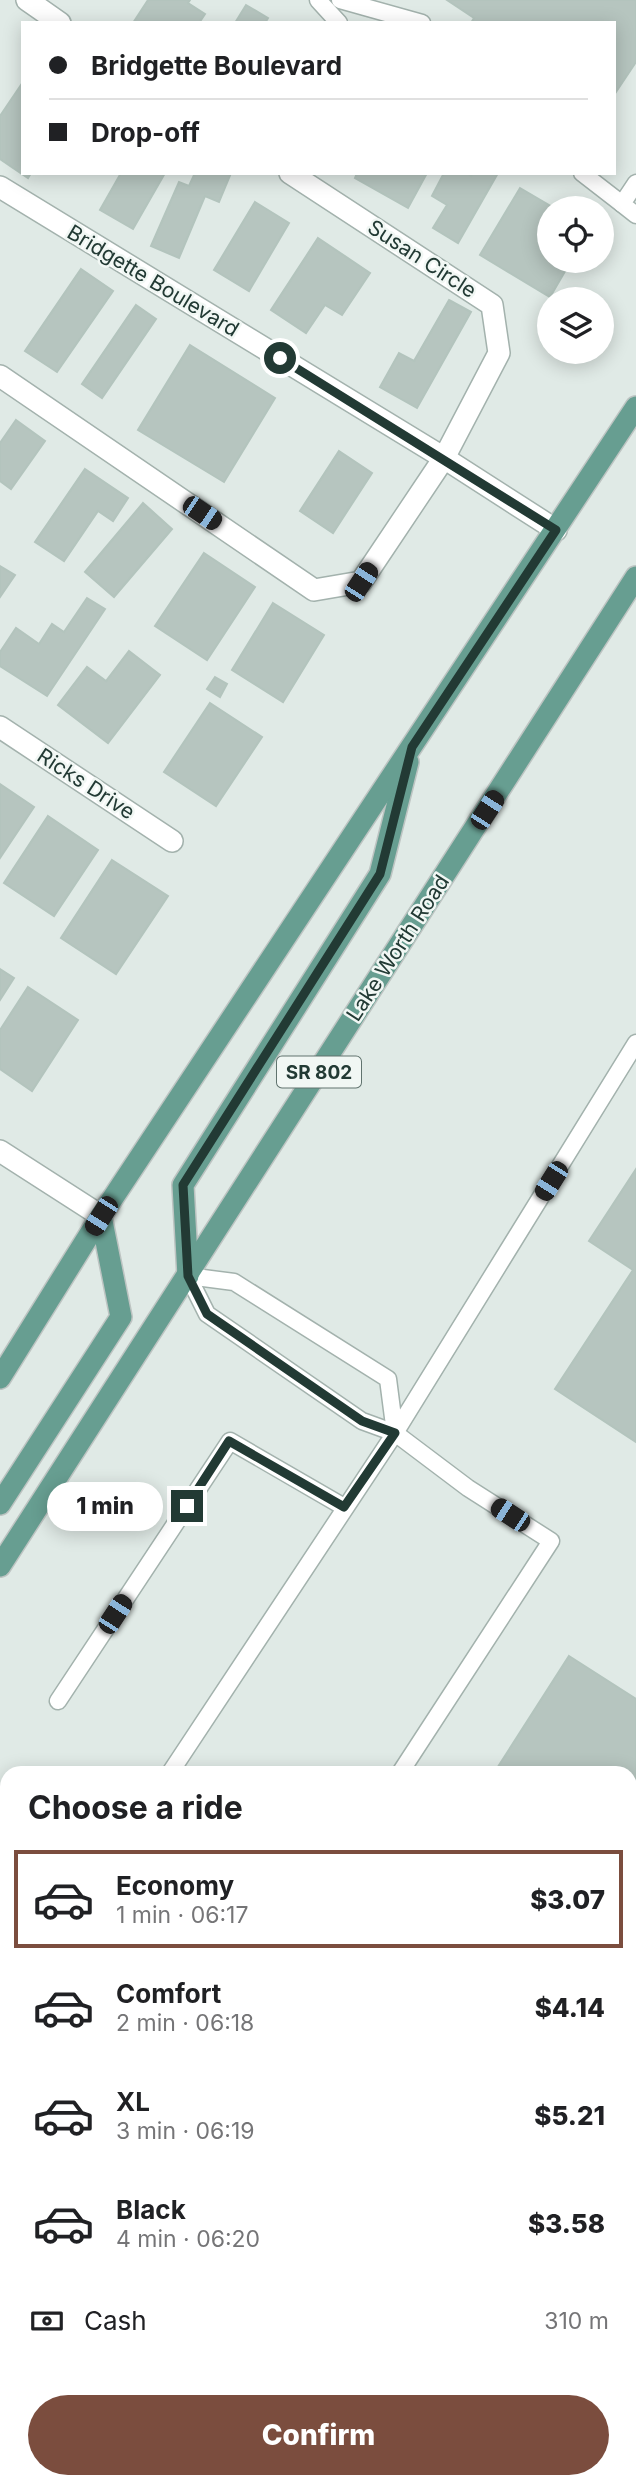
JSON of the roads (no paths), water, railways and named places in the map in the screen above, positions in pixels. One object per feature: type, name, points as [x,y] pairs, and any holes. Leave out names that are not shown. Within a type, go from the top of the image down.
[{"type":"main road","points":[[0,1378],[101,1216],[636,407]]},
{"type":"main road","name":"Lake Worth Road","points":[[0,1566],[636,577]]},
{"type":"main road","points":[[188,1276],[183,1185],[380,874],[412,747]]},
{"type":"main road","points":[[0,1504],[121,1317],[101,1216]]},
{"type":"street","points":[[27,0],[57,21]]},
{"type":"street","name":"Susan Circle","points":[[0,376],[314,590],[361,582],[444,458],[499,353],[492,304],[293,175]]},
{"type":"street","name":"Bridgette Boulevard","points":[[0,187],[444,458],[556,530]]},
{"type":"street","name":"Ricks Drive","points":[[0,727],[172,841]]},
{"type":"street","points":[[0,1152],[101,1216]]},
{"type":"lane","points":[[318,0],[337,21]]},
{"type":"lane","points":[[340,0],[415,21]]},
{"type":"lane","points":[[585,175],[636,215]]},
{"type":"lane","points":[[622,204],[636,183]]},
{"type":"lane","points":[[175,1766],[395,1433],[636,1043]]},
{"type":"lane","points":[[188,1276],[234,1282],[388,1379],[395,1433]]},
{"type":"lane","points":[[188,1276],[207,1314],[362,1421],[395,1433],[468,1488],[551,1541],[405,1766]]},
{"type":"lane","points":[[58,1701],[229,1441],[344,1507]]}]
